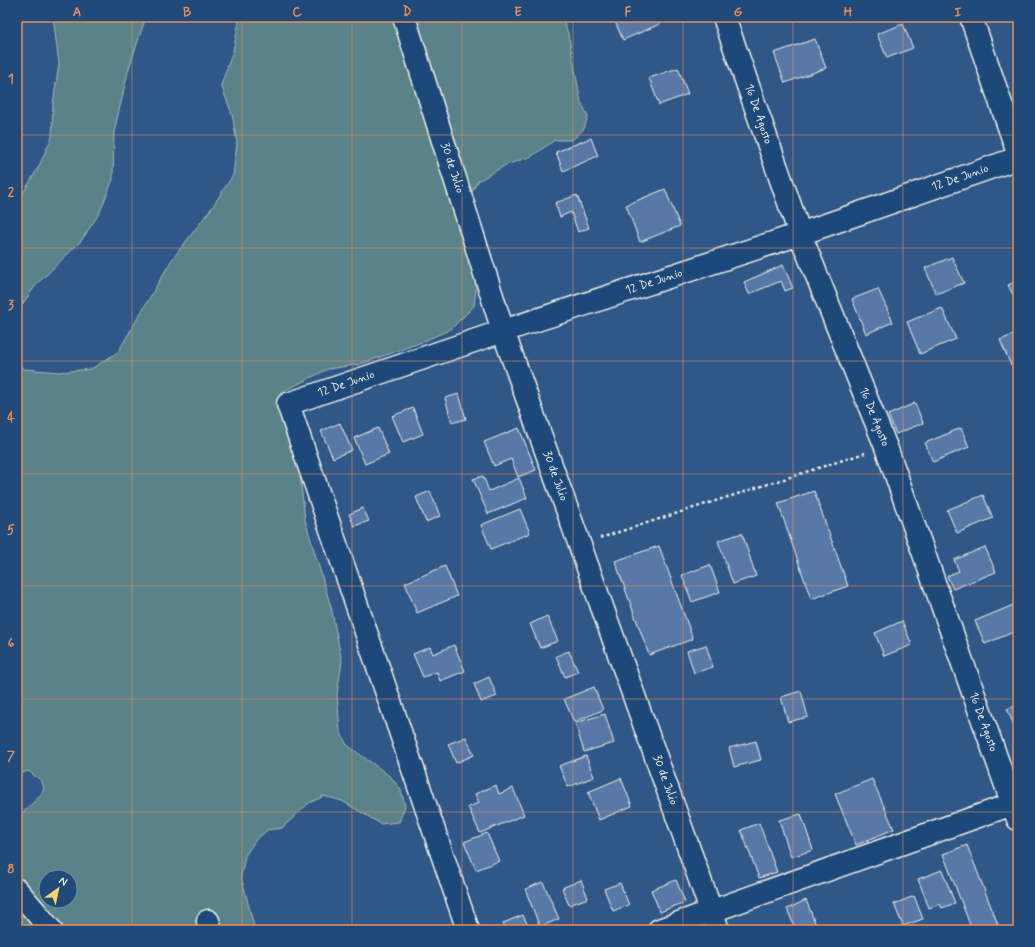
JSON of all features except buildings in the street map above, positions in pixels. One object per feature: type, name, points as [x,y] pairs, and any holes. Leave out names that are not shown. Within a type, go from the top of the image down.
[{"type":"street","name":"30 de Julio","points":[[404,17],[504,331],[715,921]]},
{"type":"street","name":"16 De Agosto","points":[[724,17],[800,234],[886,447],[1016,809]]},
{"type":"street","points":[[971,17],[1018,153]]},
{"type":"street","name":"12 De Junio","points":[[468,930],[288,404],[504,331],[800,234],[1018,158]]},
{"type":"street","points":[[659,930],[715,921],[1016,809]]},
{"type":"street","points":[[17,890],[51,930]]},
{"type":"path","points":[[580,544],[886,447]]},
{"type":"green space","points":[[53,17],[146,17],[129,68],[114,132],[113,179],[100,212],[81,241],[36,285],[17,312],[17,201],[38,168],[52,137],[53,104],[59,64]]},
{"type":"green space","points":[[240,17],[562,17],[568,33],[581,102],[588,116],[584,129],[572,140],[555,140],[532,156],[506,165],[478,181],[463,208],[478,274],[474,306],[451,329],[422,342],[361,364],[328,369],[280,393],[279,410],[299,466],[305,520],[331,607],[342,662],[337,694],[340,731],[347,745],[391,777],[401,790],[405,806],[399,822],[381,824],[342,801],[324,796],[309,803],[282,828],[267,830],[254,842],[245,856],[241,876],[255,930],[26,930],[17,924],[17,818],[40,796],[44,789],[42,781],[28,771],[17,775],[17,363],[24,369],[59,372],[91,369],[118,352],[171,261],[213,206],[233,175],[237,143],[232,114],[221,85],[233,51]]}]
